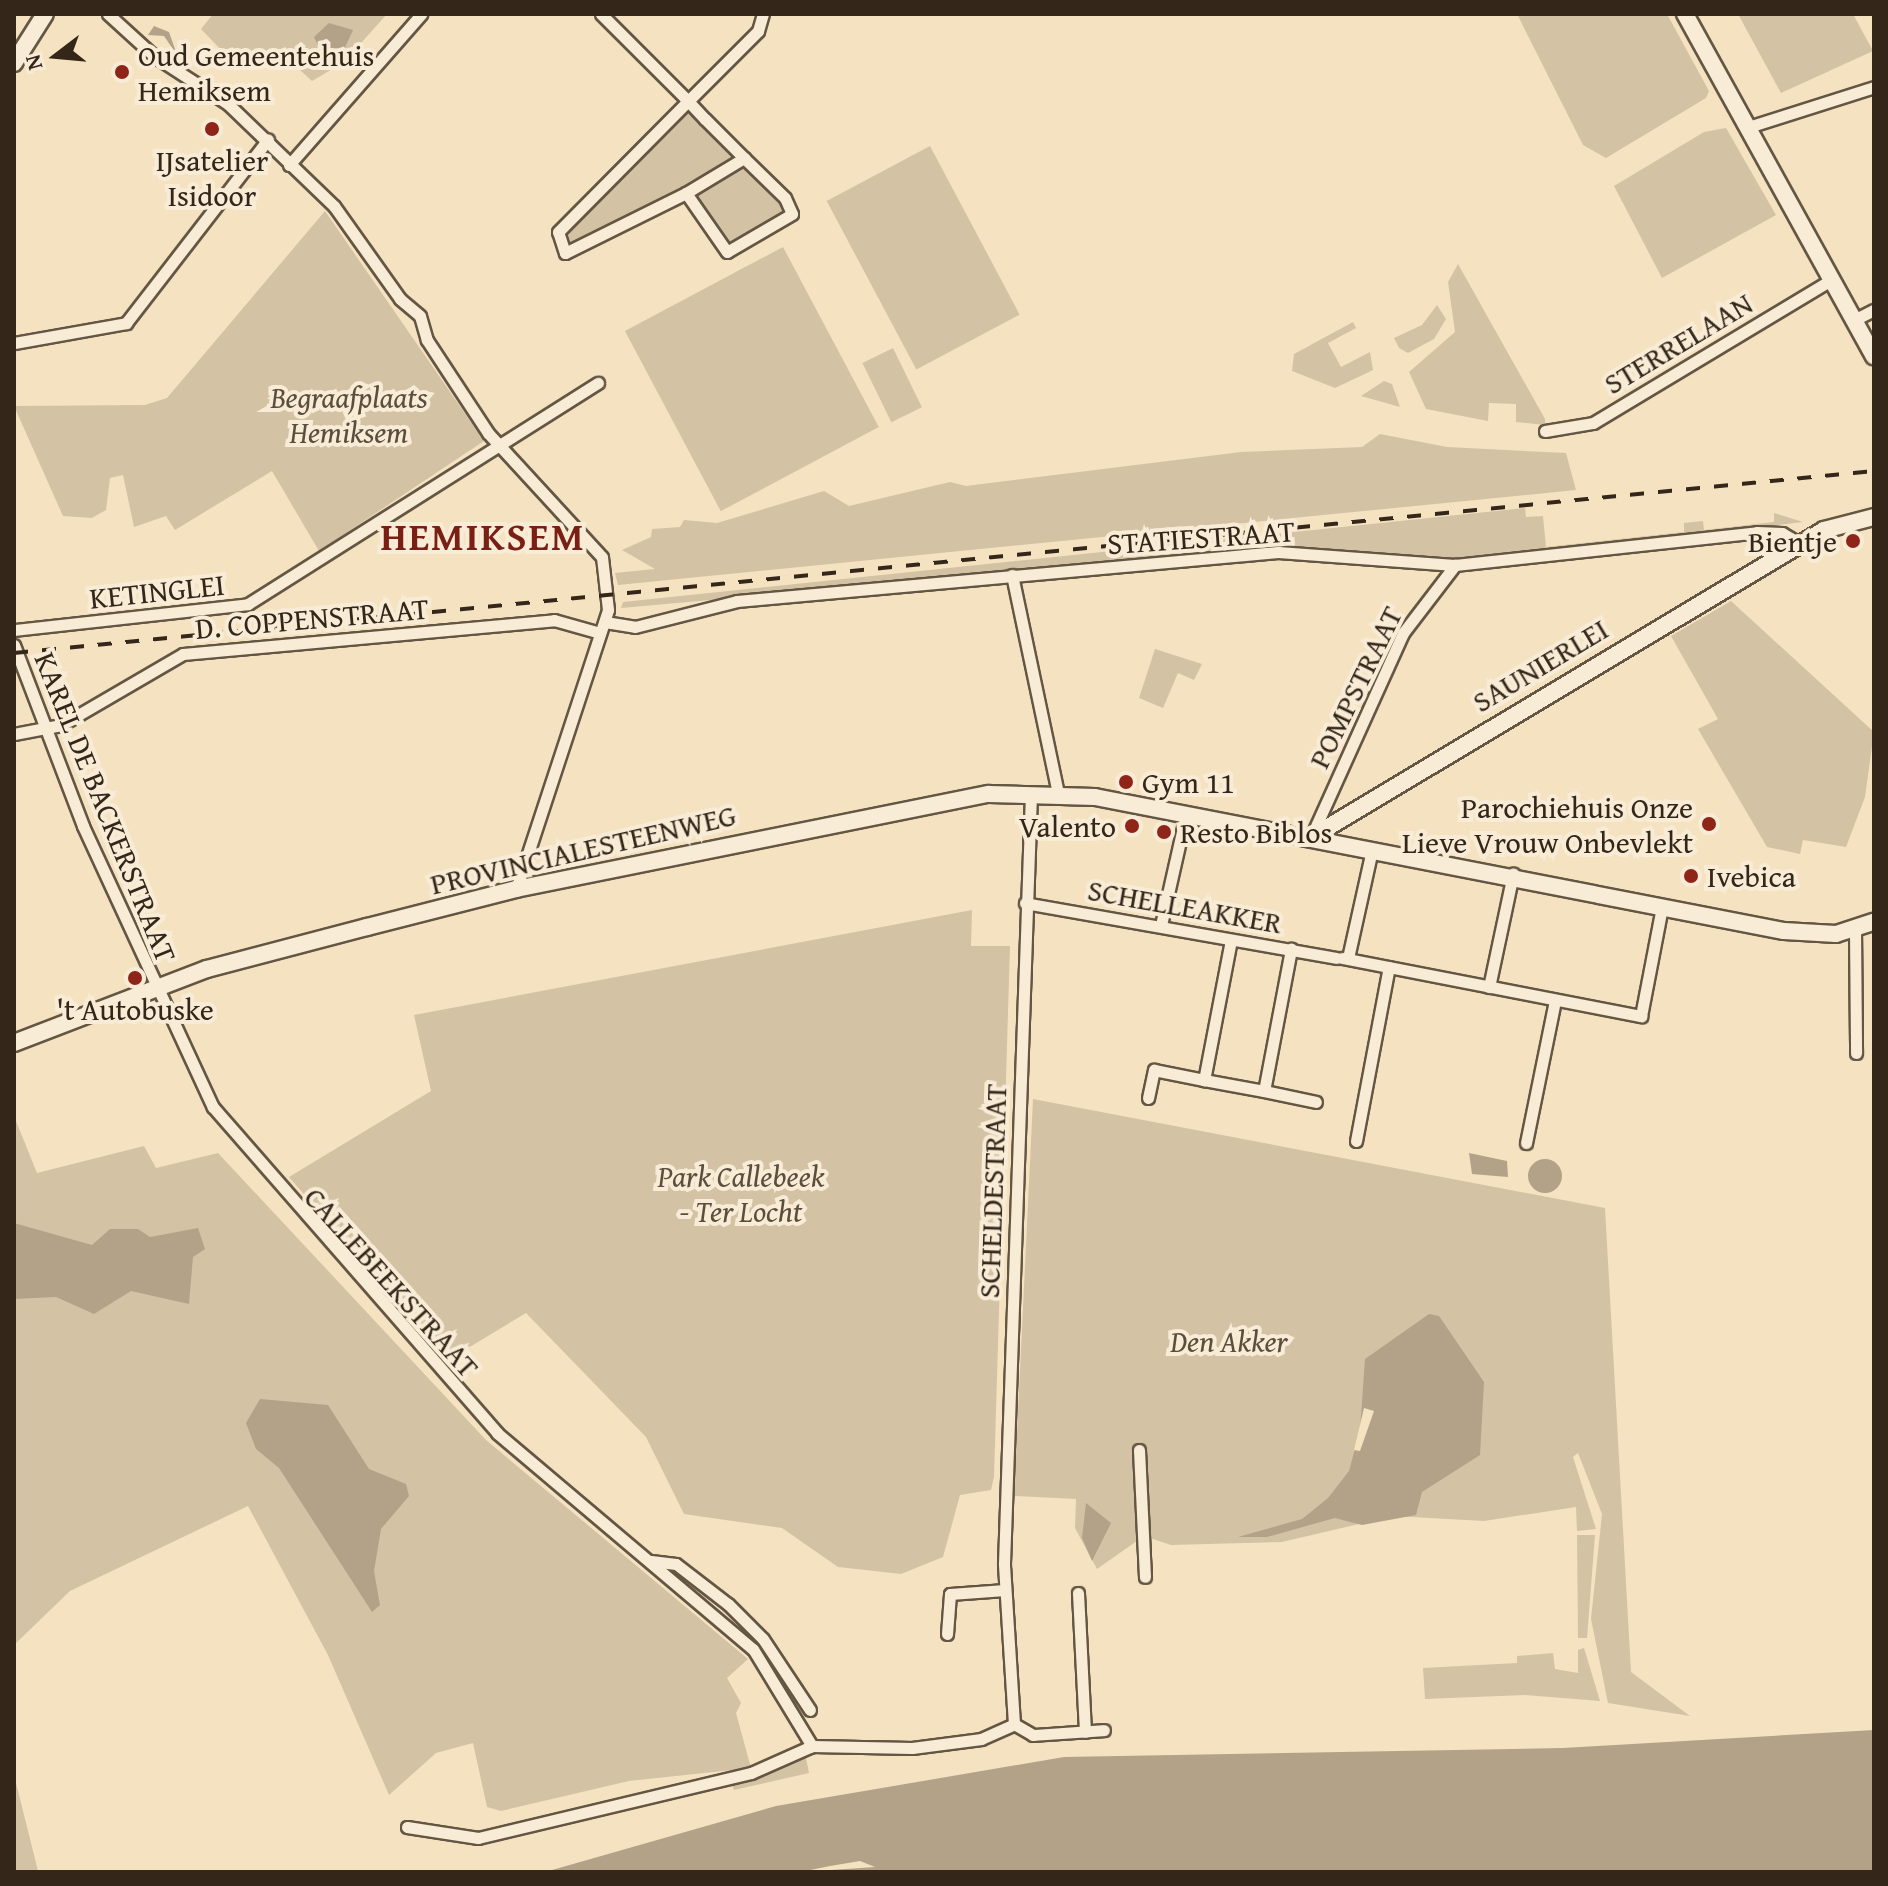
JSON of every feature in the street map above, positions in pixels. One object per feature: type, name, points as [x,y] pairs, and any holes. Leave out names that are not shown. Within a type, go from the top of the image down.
[{"type":"main road","points":[[14,63],[45,14]]},
{"type":"main road","points":[[1685,14],[1874,356]]},
{"type":"main road","name":"SAUNIERLEI","points":[[1310,838],[1800,544],[1839,522],[1874,517]]},
{"type":"main road","name":"PROVINCIALESTEENWEG","points":[[14,1043],[154,987],[516,889],[931,802],[1031,793],[1058,794],[1186,814],[1513,874],[1784,931],[1855,929],[1874,922]]},
{"type":"street","points":[[108,14],[268,139],[289,165],[334,206],[400,299],[420,316],[427,340],[497,443],[595,543],[609,589],[602,627],[516,889]]},
{"type":"street","points":[[601,14],[790,205],[780,225],[727,252],[686,193]]},
{"type":"street","points":[[744,158],[574,253],[558,244],[558,232],[758,31],[763,14]]},
{"type":"street","points":[[289,165],[422,16]]},
{"type":"street","points":[[1748,127],[1874,87]]},
{"type":"street","points":[[14,343],[126,323],[268,139]]},
{"type":"street","name":"STERRELAAN","points":[[1545,431],[1593,423],[1831,280]]},
{"type":"street","points":[[1854,320],[1874,310]]},
{"type":"street","name":"KETINGLEI","points":[[14,630],[248,604],[497,443],[598,383]]},
{"type":"street","name":"STATIESTRAAT","points":[[602,627],[635,627],[737,601],[1278,552],[1455,565],[1757,532],[1782,533],[1800,544]]},
{"type":"street","name":"POMPSTRAAT","points":[[1310,838],[1403,633],[1455,565]]},
{"type":"street","points":[[1012,575],[1058,794]]},
{"type":"street","name":"D. COPPENSTRAAT","points":[[45,731],[183,654],[554,620],[602,627]]},
{"type":"street","name":"KAREL DE BACKERSTRAAT","points":[[14,645],[45,731],[154,987]]},
{"type":"street","points":[[14,734],[45,731]]},
{"type":"street","name":"SCHELDESTRAAT","points":[[1014,1724],[1005,1590],[1025,903],[1031,793]]},
{"type":"street","points":[[1161,925],[1186,814]]},
{"type":"street","points":[[1342,958],[1372,850]]},
{"type":"street","points":[[1489,987],[1513,874]]},
{"type":"street","name":"SCHELLEAKKER","points":[[1025,903],[1342,958],[1641,1016],[1662,907]]},
{"type":"street","points":[[1855,929],[1856,1053]]},
{"type":"street","points":[[1204,1080],[1231,940]]},
{"type":"street","points":[[1264,1091],[1291,949]]},
{"type":"street","points":[[1356,1141],[1389,967]]},
{"type":"street","name":"CALLEBEEKSTRAAT","points":[[154,987],[213,1107],[326,1245],[497,1433],[753,1649],[812,1746]]},
{"type":"street","points":[[1526,1143],[1555,1000]]},
{"type":"street","points":[[1148,1098],[1154,1070],[1316,1102]]},
{"type":"street","points":[[1139,1450],[1145,1577]]},
{"type":"street","name":"CALLEBEEKSTRAAT","points":[[650,1561],[676,1564],[728,1604],[763,1639],[810,1710]]},
{"type":"street","points":[[947,1634],[950,1594],[1005,1590]]},
{"type":"street","points":[[1078,1593],[1085,1732]]},
{"type":"street","points":[[407,1827],[478,1838],[751,1773],[812,1746],[912,1748],[981,1739],[1014,1724],[1033,1735],[1104,1730]]},
{"type":"green space","points":[[213,14],[387,14],[344,62],[312,81],[287,58],[256,50],[226,55],[201,29]]},
{"type":"green space","points":[[1517,14],[1667,14],[1709,91],[1706,98],[1606,158],[1583,145]]},
{"type":"green space","points":[[1738,14],[1853,14],[1873,51],[1781,93]]},
{"type":"green space","points":[[688,101],[792,214],[733,252],[686,193],[574,253],[557,238]]},
{"type":"green space","points":[[1726,128],[1776,215],[1662,278],[1614,186],[1704,132]]},
{"type":"green space","points":[[930,146],[1020,315],[916,370],[827,201]]},
{"type":"green space","name":"Begraafplaats Hemiksem","points":[[325,211],[484,441],[319,551],[272,471],[175,530],[166,516],[134,527],[123,475],[110,478],[106,510],[92,518],[63,516],[14,406],[145,405],[167,398]]},
{"type":"green space","points":[[783,247],[879,427],[721,511],[625,331]]},
{"type":"green space","points":[[1458,264],[1545,419],[1545,425],[1516,422],[1516,404],[1489,403],[1488,421],[1426,409],[1409,372],[1455,332],[1448,282]]},
{"type":"green space","points":[[1437,305],[1446,319],[1434,339],[1408,353],[1399,348],[1394,338],[1422,325]]},
{"type":"green space","points":[[1353,322],[1356,328],[1328,343],[1341,367],[1370,352],[1373,370],[1335,388],[1292,371],[1294,354]]},
{"type":"green space","points":[[893,348],[922,407],[891,422],[862,363]]},
{"type":"green space","points":[[1384,381],[1392,384],[1400,407],[1361,396]]},
{"type":"green space","points":[[1380,434],[1447,447],[1566,453],[1576,490],[618,585],[615,573],[655,569],[622,550],[651,537],[652,529],[680,527],[684,520],[717,523],[824,491],[849,506],[950,482],[966,486],[1241,452],[1362,447]]},
{"type":"green space","points":[[1525,508],[1526,517],[1543,516],[1546,547],[1684,532],[1684,523],[1703,521],[1704,530],[1774,522],[1774,513],[1803,522],[1520,555],[1457,559],[1282,549],[621,608],[623,602]]},
{"type":"green space","points":[[1731,601],[1874,732],[1865,797],[1846,847],[1803,840],[1800,854],[1767,847],[1698,729],[1718,719],[1671,636]]},
{"type":"green space","points":[[1155,649],[1202,664],[1194,680],[1178,673],[1163,708],[1139,698]]},
{"type":"green space","name":"Park Callebeek - Ter Locht","points":[[972,910],[971,946],[1010,946],[994,1477],[991,1490],[960,1495],[943,1557],[901,1574],[838,1567],[782,1528],[684,1514],[646,1437],[526,1313],[448,1360],[289,1177],[431,1091],[414,1015]]},
{"type":"green space","name":"Den Akker","points":[[1033,1099],[1605,1208],[1631,1672],[1690,1716],[1608,1703],[1591,1619],[1602,1514],[1578,1453],[1573,1457],[1596,1529],[1577,1531],[1576,1507],[1484,1521],[1393,1516],[1282,1542],[1171,1545],[1144,1536],[1097,1569],[1075,1528],[1076,1499],[1014,1496]]},
{"type":"green space","points":[[14,1116],[37,1173],[144,1146],[156,1168],[218,1153],[486,1440],[748,1659],[727,1678],[741,1703],[736,1713],[751,1768],[629,1781],[501,1811],[487,1807],[473,1743],[436,1753],[389,1795],[328,1655],[248,1506],[70,1591],[14,1645]]},
{"type":"green space","points":[[1577,1535],[1595,1535],[1587,1638],[1578,1638]]},
{"type":"green space","points":[[1584,1648],[1600,1701],[1525,1695],[1425,1699],[1423,1668],[1517,1663],[1517,1656],[1553,1653],[1555,1669],[1578,1673],[1578,1650]]},
{"type":"green space","points":[[806,1758],[809,1773],[734,1790],[732,1785]]},
{"type":"green space","points":[[14,1775],[38,1871],[38,1872],[14,1872]]},
{"type":"shaded area","points":[[329,23],[353,30],[341,56],[327,65],[314,37]]},
{"type":"shaded area","points":[[154,26],[169,32],[177,55],[164,36],[148,35]]},
{"type":"shaded area","points":[[1469,1153],[1507,1161],[1508,1177],[1472,1174]]},
{"type":"shaded area","points":[[1545,1159],[1557,1164],[1562,1176],[1557,1188],[1545,1193],[1533,1188],[1528,1176],[1533,1164]]},
{"type":"shaded area","points":[[14,1223],[92,1245],[110,1229],[138,1229],[150,1237],[198,1228],[205,1249],[193,1257],[189,1304],[131,1291],[94,1314],[56,1297],[14,1299]]},
{"type":"shaded area","points":[[1429,1314],[1439,1316],[1484,1382],[1480,1455],[1422,1492],[1416,1515],[1362,1525],[1335,1518],[1267,1537],[1238,1537],[1302,1519],[1328,1498],[1349,1471],[1360,1430],[1365,1359]]},
{"type":"shaded area","points":[[260,1399],[328,1405],[369,1469],[406,1484],[409,1496],[381,1529],[374,1571],[380,1605],[372,1612],[279,1468],[256,1449],[246,1423]]},
{"type":"shaded area","points":[[1086,1503],[1111,1523],[1092,1561],[1082,1538]]},
{"type":"shaded area","points":[[1874,1730],[1874,1872],[545,1872],[776,1806],[1064,1757],[1563,1748]]},
{"type":"pier","points":[[1364,1408],[1374,1411],[1360,1451],[1354,1450]]},
{"type":"pier","points":[[860,1861],[875,1867],[801,1872],[830,1866]]},
{"type":"railway","points":[[14,653],[1874,471]]},
{"type":"place","name":"Oud Gemeentehuis Hemiksem","points":[[122,72]]},
{"type":"place","name":"IJsatelier Isidoor","points":[[212,129]]},
{"type":"place","name":"Bientje","points":[[1853,541]]},
{"type":"place","name":"Gym 11","points":[[1126,782]]},
{"type":"place","name":"Parochiehuis Onze Lieve Vrouw Onbevlekt","points":[[1709,824]]},
{"type":"place","name":"Valento","points":[[1132,826]]},
{"type":"place","name":"Resto Biblos","points":[[1164,832]]},
{"type":"place","name":"Ivebica","points":[[1691,876]]},
{"type":"place","name":"'t Autobuske","points":[[135,978]]},
{"type":"district","name":"HEMIKSEM","points":[[483,537]]}]
